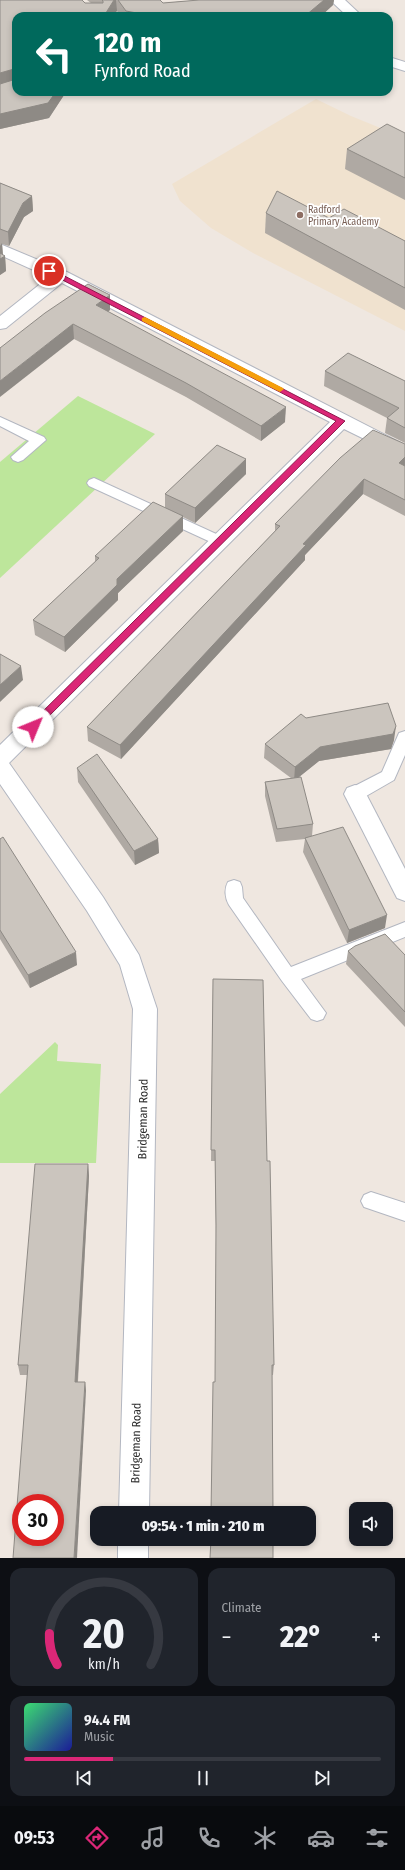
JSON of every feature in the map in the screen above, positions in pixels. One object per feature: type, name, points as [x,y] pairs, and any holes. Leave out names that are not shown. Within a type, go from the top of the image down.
[{"type":"street","points":[[337,0],[350,12]]},
{"type":"street","points":[[393,62],[405,67]]},
{"type":"street","points":[[0,249],[61,276],[405,453]]},
{"type":"street","points":[[0,324],[61,276]]},
{"type":"street","points":[[0,759],[341,421]]},
{"type":"street","name":"Bridgeman Road","points":[[0,766],[95,904],[131,962],[145,1009],[134,1506]]},
{"type":"street","points":[[355,794],[405,891]]},
{"type":"street","points":[[133,1546],[133,1558]]},
{"type":"lane","points":[[0,421],[39,440],[18,457]]},
{"type":"lane","points":[[94,483],[220,541]]},
{"type":"lane","points":[[355,794],[388,776],[405,737]]},
{"type":"lane","points":[[234,886],[235,900],[288,976],[317,1013]]},
{"type":"lane","points":[[288,976],[405,930]]},
{"type":"lane","points":[[371,1201],[405,1212]]},
{"type":"shaded area","name":"Radford Primary Academy","points":[[316,99],[351,116],[405,138],[405,331],[253,253],[211,228],[180,201],[172,184]]},
{"type":"green space","points":[[78,396],[155,434],[0,578],[0,462]]},
{"type":"green space","points":[[55,1042],[58,1045],[57,1061],[101,1064],[96,1163],[0,1163],[0,1094]]},
{"type":"building","points":[[0,0],[82,0],[85,3],[103,3],[102,0],[114,0],[106,12],[12,12],[12,70],[0,73]]},
{"type":"building","points":[[118,0],[160,0],[163,3],[199,0],[324,0],[310,12],[126,11]]},
{"type":"building","points":[[12,80],[12,96],[53,96],[48,103],[0,114],[0,84]]},
{"type":"building","points":[[387,124],[405,133],[405,178],[347,149]]},
{"type":"building","points":[[0,183],[32,196],[23,203],[8,232],[0,229]]},
{"type":"building","points":[[277,191],[329,218],[344,209],[405,241],[405,288],[266,213]]},
{"type":"building","points":[[0,253],[5,256],[0,259]]},
{"type":"building","points":[[88,284],[110,295],[96,305],[286,407],[261,426],[186,383],[73,324],[0,381],[0,348],[45,313]]},
{"type":"building","points":[[348,353],[405,381],[405,428],[387,418],[399,408],[325,371]]},
{"type":"building","points":[[373,430],[405,444],[405,457],[399,463],[405,466],[405,500],[364,479],[303,544],[306,545],[120,745],[87,727],[280,526],[275,524],[340,458]]},
{"type":"building","points":[[217,445],[246,459],[195,508],[165,494]]},
{"type":"building","points":[[153,502],[183,516],[117,579],[117,585],[64,637],[33,620],[99,558],[95,556]]},
{"type":"building","points":[[0,654],[21,666],[0,685]]},
{"type":"building","points":[[388,703],[396,726],[393,734],[320,747],[295,767],[265,744],[301,714],[306,718]]},
{"type":"building","points":[[97,754],[158,839],[134,851],[77,768]]},
{"type":"building","points":[[301,777],[313,824],[277,829],[265,782]]},
{"type":"building","points":[[343,827],[387,915],[349,930],[305,838]]},
{"type":"building","points":[[3,837],[76,952],[28,975],[0,930],[0,839]]},
{"type":"building","points":[[385,934],[405,955],[405,1012],[348,951],[355,946]]},
{"type":"building","points":[[213,979],[263,980],[267,1161],[270,1161],[274,1365],[272,1365],[273,1506],[211,1506],[213,1382],[215,1382],[216,1225],[215,1150],[211,1150]]},
{"type":"building","points":[[35,1164],[88,1164],[75,1382],[85,1382],[74,1558],[13,1558],[14,1546],[64,1546],[64,1494],[18,1494],[28,1365],[18,1365]]},
{"type":"building","points":[[211,1546],[273,1546],[273,1558],[210,1558]]},
{"type":"slow traffic","points":[[145,319],[280,389]]},
{"type":"place","name":"Radford Primary Academy","points":[[300,215]]},
{"type":"route","points":[[33,727],[341,421],[49,271]]}]
